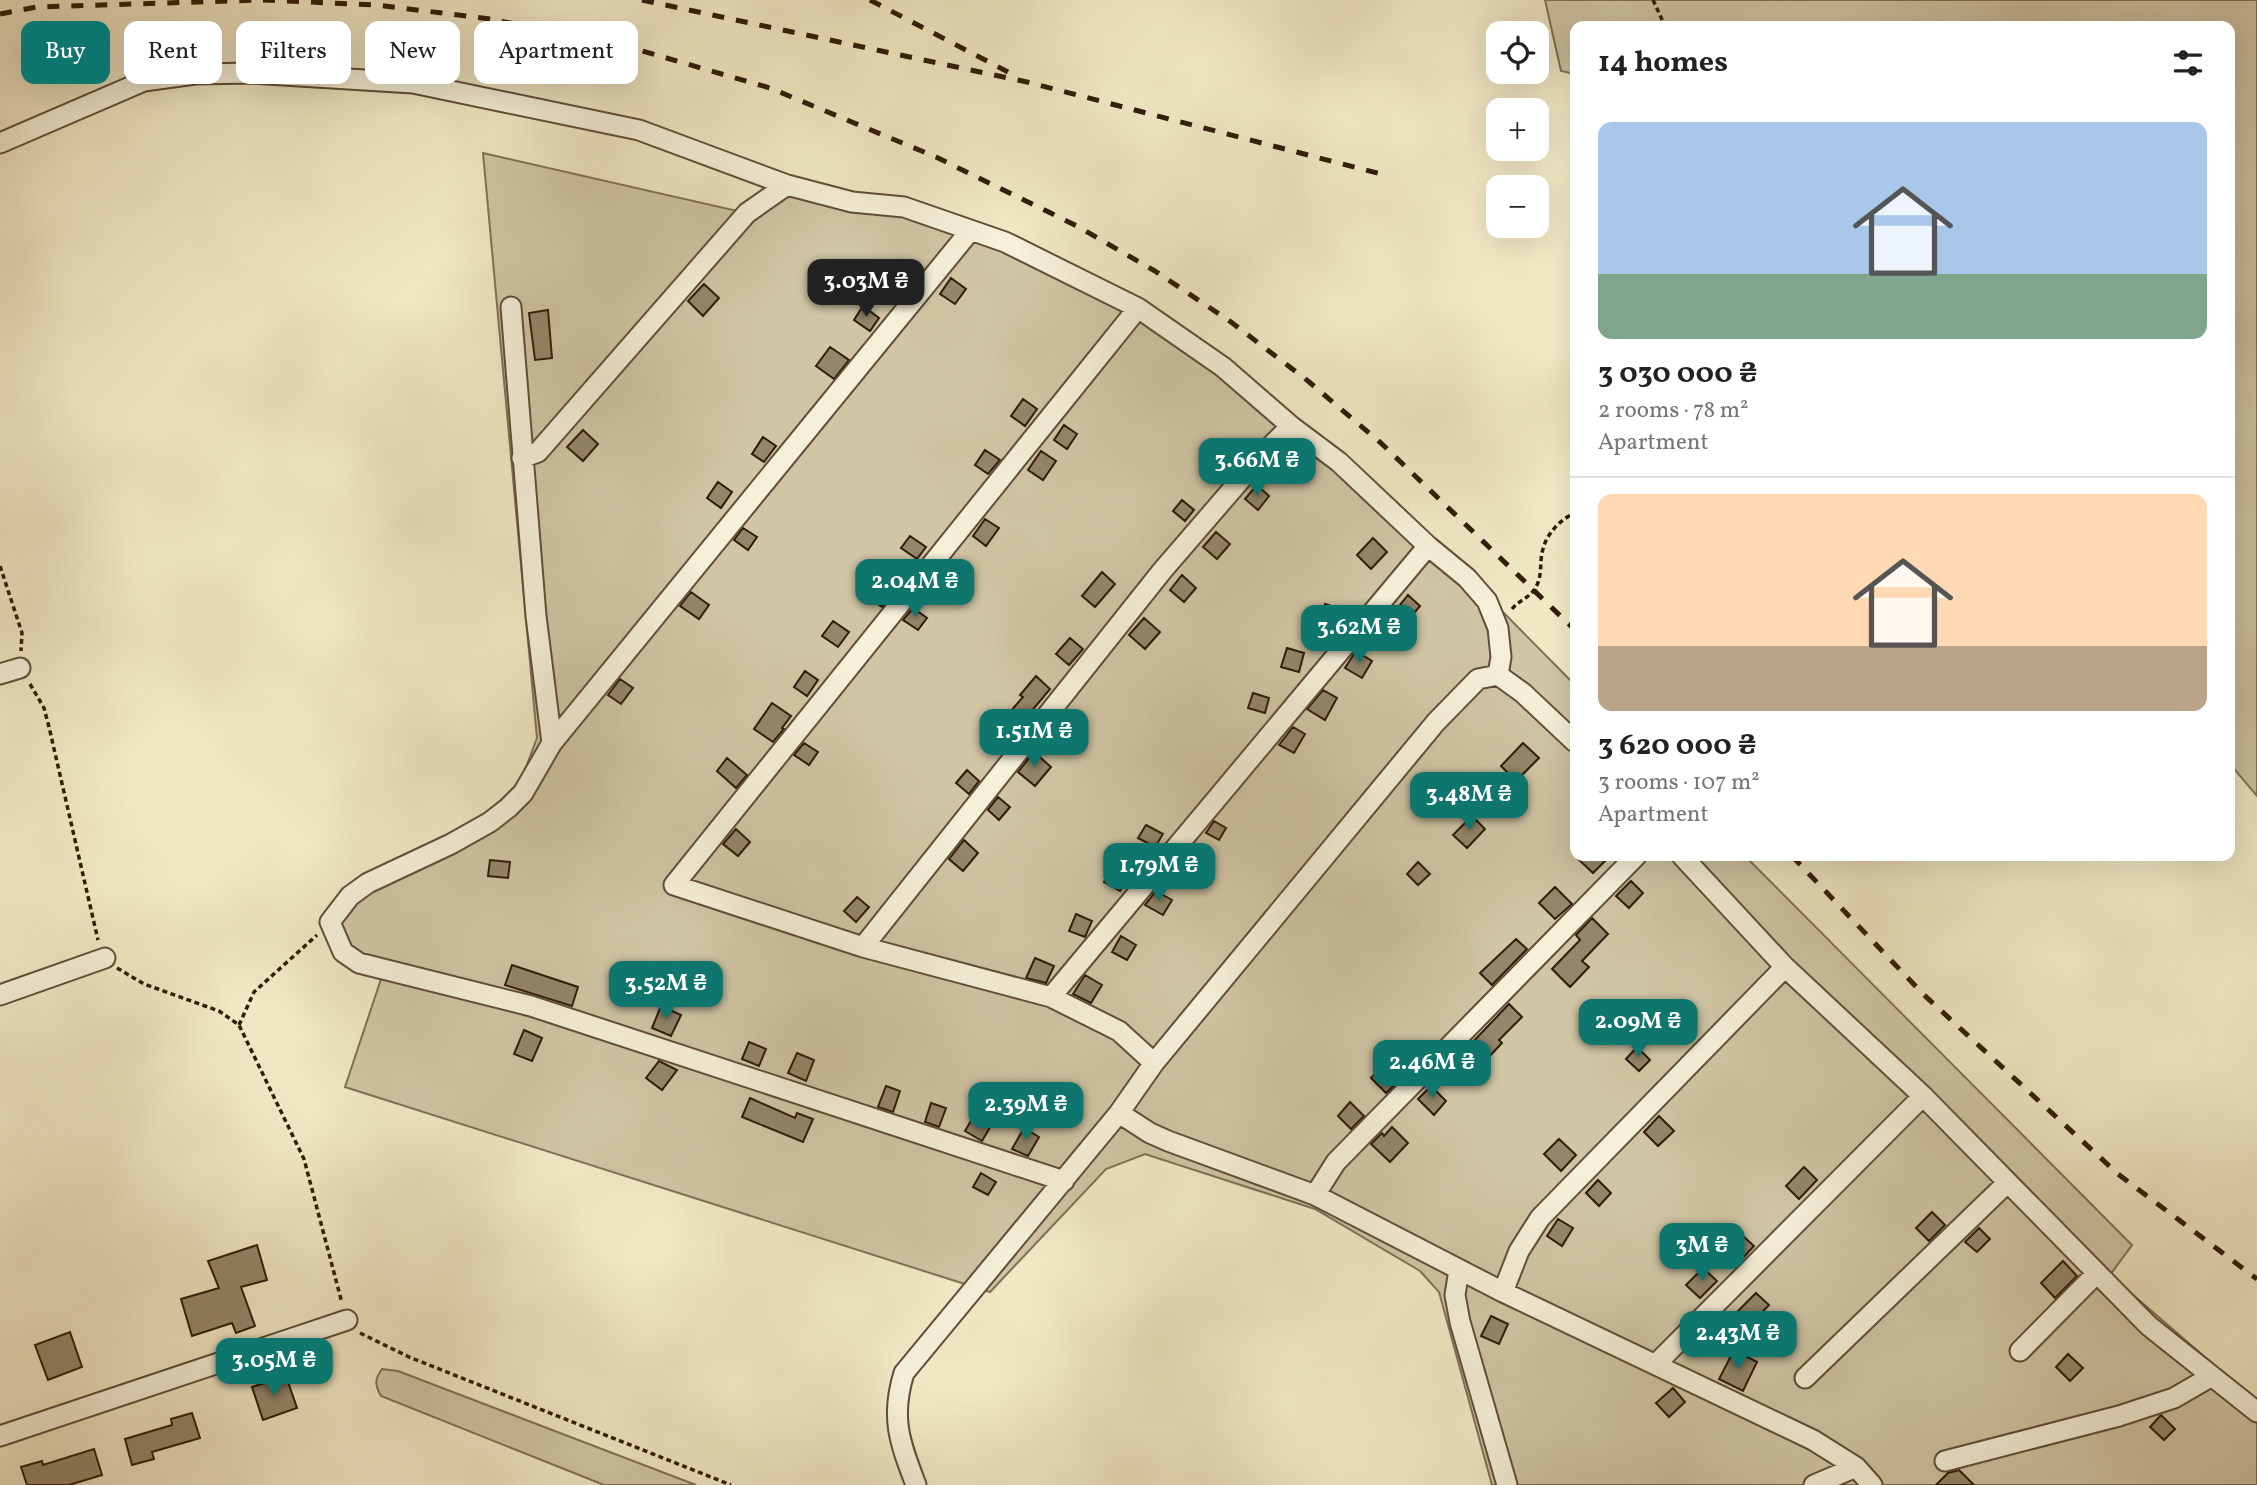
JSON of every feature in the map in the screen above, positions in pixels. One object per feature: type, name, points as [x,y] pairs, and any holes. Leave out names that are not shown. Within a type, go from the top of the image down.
[{"type":"street","points":[[0,142],[144,81],[195,74],[413,82],[639,130],[787,185],[852,202],[904,207],[1005,242],[1139,308],[1223,367],[1291,426],[1339,462],[1428,546],[1467,578],[1488,601],[1498,628],[1502,657],[1498,674]]},
{"type":"street","points":[[522,458],[538,452],[747,213],[787,185]]},
{"type":"street","points":[[970,231],[552,743],[523,793],[490,822],[369,883],[350,896],[331,922],[343,952],[359,963],[531,1006],[1064,1181]]},
{"type":"street","points":[[511,307],[536,616],[552,743]]},
{"type":"street","points":[[1139,308],[674,885],[863,947],[1051,997],[1119,1031],[1154,1063]]},
{"type":"street","points":[[863,947],[1162,571],[1262,455],[1291,426]]},
{"type":"street","points":[[1051,997],[1428,546]]},
{"type":"street","points":[[0,674],[20,668]]},
{"type":"street","points":[[1498,674],[1523,693],[1570,737]]},
{"type":"street","points":[[916,1485],[899,1436],[895,1413],[904,1373],[1119,1113],[1154,1063],[1437,722],[1478,679],[1498,674]]},
{"type":"street","points":[[1315,1195],[1336,1162],[1631,861]]},
{"type":"street","points":[[1687,861],[1785,967],[1923,1096],[2149,1326],[2257,1412]]},
{"type":"street","points":[[0,995],[105,958]]},
{"type":"street","points":[[1503,1292],[1519,1251],[1540,1218],[1785,967]]},
{"type":"street","points":[[1656,1364],[1923,1096]]},
{"type":"street","points":[[1119,1113],[1168,1141],[1315,1195],[1503,1292],[1813,1440],[1856,1467],[1872,1485]]},
{"type":"street","points":[[1805,1378],[2007,1183]]},
{"type":"street","points":[[1459,1270],[1455,1295],[1460,1322],[1507,1485]]},
{"type":"street","points":[[2020,1351],[2096,1273]]},
{"type":"street","points":[[0,1436],[348,1320]]},
{"type":"street","points":[[1945,1461],[2119,1416],[2174,1398],[2212,1376]]},
{"type":"street","points":[[1814,1485],[1856,1467]]},
{"type":"path","points":[[1653,0],[1663,21]]},
{"type":"path","points":[[1498,628],[1516,604],[1529,597],[1535,589],[1541,576],[1543,549],[1562,519],[1570,515]]},
{"type":"path","points":[[0,566],[22,633],[20,668],[44,708],[105,958],[125,975],[219,1011],[239,1025],[304,1159],[348,1320],[359,1332],[410,1357],[720,1483],[731,1485]]},
{"type":"path","points":[[239,1025],[254,992],[331,922]]},
{"type":"shaded area","points":[[1545,0],[2257,0],[2257,796],[2235,770],[2235,21],[1570,21],[1570,73],[1561,71]]},
{"type":"shaded area","points":[[483,153],[737,211],[788,178],[840,190],[905,199],[1144,303],[1494,603],[1570,680],[1570,861],[1750,861],[2132,1245],[2110,1275],[2257,1402],[2257,1485],[1492,1485],[1439,1292],[1420,1271],[1315,1209],[1145,1154],[1106,1169],[990,1292],[345,1087],[381,979],[355,972],[334,953],[345,889],[434,845],[478,818],[514,787],[537,738]]},
{"type":"shaded area","points":[[382,1369],[398,1371],[696,1485],[604,1485],[381,1396],[376,1383]]},
{"type":"building","points":[[827,275],[843,287],[833,300],[817,289]]},
{"type":"building","points":[[951,278],[966,289],[955,304],[940,294]]},
{"type":"building","points":[[704,284],[719,298],[703,316],[688,301]]},
{"type":"building","points":[[863,306],[879,318],[870,331],[854,320]]},
{"type":"building","points":[[548,310],[552,358],[535,360],[529,313]]},
{"type":"building","points":[[830,347],[849,360],[834,379],[816,366]]},
{"type":"building","points":[[1023,399],[1037,409],[1025,426],[1011,416]]},
{"type":"building","points":[[1064,425],[1077,434],[1067,449],[1054,440]]},
{"type":"building","points":[[583,430],[598,444],[583,461],[567,447]]},
{"type":"building","points":[[763,437],[776,446],[764,462],[752,454]]},
{"type":"building","points":[[1217,443],[1233,457],[1217,476],[1200,461]]},
{"type":"building","points":[[985,450],[1000,460],[988,474],[975,465]]},
{"type":"building","points":[[1041,451],[1056,461],[1043,480],[1028,470]]},
{"type":"building","points":[[718,482],[732,492],[721,508],[707,498]]},
{"type":"building","points":[[1257,485],[1269,496],[1258,510],[1245,499]]},
{"type":"building","points":[[1182,500],[1194,510],[1185,521],[1173,511]]},
{"type":"building","points":[[985,519],[999,528],[986,546],[973,536]]},
{"type":"building","points":[[743,528],[757,537],[748,550],[734,540]]},
{"type":"building","points":[[1216,532],[1230,544],[1217,559],[1203,547]]},
{"type":"building","points":[[910,536],[926,547],[917,559],[901,548]]},
{"type":"building","points":[[1373,538],[1387,552],[1371,569],[1357,555]]},
{"type":"building","points":[[950,564],[966,575],[957,589],[940,577]]},
{"type":"building","points":[[1102,572],[1115,584],[1095,607],[1082,596]]},
{"type":"building","points":[[1182,575],[1196,588],[1184,602],[1170,590]]},
{"type":"building","points":[[875,582],[892,594],[882,607],[865,595]]},
{"type":"building","points":[[691,592],[709,605],[699,619],[680,606]]},
{"type":"building","points":[[1408,595],[1420,606],[1404,625],[1392,615]]},
{"type":"building","points":[[1325,604],[1343,610],[1337,628],[1319,623]]},
{"type":"building","points":[[913,608],[927,618],[918,630],[903,620]]},
{"type":"building","points":[[1144,618],[1160,632],[1145,649],[1129,635]]},
{"type":"building","points":[[833,621],[849,632],[838,647],[822,636]]},
{"type":"building","points":[[1070,638],[1083,649],[1069,665],[1056,654]]},
{"type":"building","points":[[1287,648],[1304,653],[1299,672],[1281,667]]},
{"type":"building","points":[[1356,651],[1372,661],[1362,678],[1345,668]]},
{"type":"building","points":[[805,671],[818,680],[807,696],[794,687]]},
{"type":"building","points":[[1036,676],[1050,689],[1019,726],[1003,751],[988,737],[1023,697],[1020,695]]},
{"type":"building","points":[[620,679],[633,688],[621,704],[608,695]]},
{"type":"building","points":[[1323,690],[1337,698],[1325,720],[1307,709]]},
{"type":"building","points":[[1253,693],[1269,698],[1265,713],[1248,708]]},
{"type":"building","points":[[772,703],[791,716],[773,742],[754,729]]},
{"type":"building","points":[[1293,727],[1305,734],[1294,753],[1279,745]]},
{"type":"building","points":[[804,743],[818,752],[809,765],[794,755]]},
{"type":"building","points":[[1523,743],[1539,758],[1516,781],[1501,766]]},
{"type":"building","points":[[1034,752],[1051,767],[1035,786],[1018,772]]},
{"type":"building","points":[[727,758],[747,775],[736,788],[717,771]]},
{"type":"building","points":[[967,770],[979,781],[969,794],[956,783]]},
{"type":"building","points":[[998,797],[1010,807],[999,820],[988,810]]},
{"type":"building","points":[[1472,816],[1485,829],[1467,848],[1453,835]]},
{"type":"building","points":[[1214,821],[1226,828],[1219,840],[1206,833]]},
{"type":"building","points":[[1146,825],[1163,834],[1155,847],[1138,838]]},
{"type":"building","points":[[736,829],[750,842],[738,856],[723,844]]},
{"type":"building","points":[[964,840],[978,853],[963,871],[949,859]]},
{"type":"building","points":[[490,860],[510,862],[508,878],[488,876]]},
{"type":"building","points":[[1580,861],[1605,861],[1593,873]]},
{"type":"building","points":[[1418,862],[1430,874],[1418,885],[1407,874]]},
{"type":"building","points":[[1112,866],[1129,874],[1120,891],[1104,882]]},
{"type":"building","points":[[1631,881],[1643,893],[1629,908],[1616,896]]},
{"type":"building","points":[[1555,887],[1572,904],[1555,919],[1539,903]]},
{"type":"building","points":[[1156,891],[1172,900],[1163,915],[1145,905]]},
{"type":"building","points":[[857,897],[869,907],[856,922],[844,911]]},
{"type":"building","points":[[1076,914],[1092,921],[1085,937],[1069,931]]},
{"type":"building","points":[[1592,918],[1608,934],[1582,961],[1589,967],[1570,987],[1552,969],[1580,940],[1576,935]]},
{"type":"building","points":[[1121,936],[1136,945],[1127,960],[1112,952]]},
{"type":"building","points":[[1516,939],[1527,949],[1492,985],[1480,973]]},
{"type":"building","points":[[1035,958],[1054,966],[1046,983],[1026,978]]},
{"type":"building","points":[[512,965],[578,987],[572,1006],[505,985]]},
{"type":"building","points":[[1085,975],[1102,985],[1091,1003],[1073,994]]},
{"type":"building","points":[[1509,1004],[1522,1017],[1499,1040],[1502,1043],[1486,1060],[1470,1045]]},
{"type":"building","points":[[661,1006],[681,1015],[671,1036],[652,1028]]},
{"type":"building","points":[[524,1030],[542,1038],[532,1061],[514,1054]]},
{"type":"building","points":[[749,1042],[766,1049],[759,1066],[742,1059]]},
{"type":"building","points":[[1637,1047],[1650,1060],[1639,1071],[1626,1059]]},
{"type":"building","points":[[797,1053],[814,1060],[806,1081],[788,1073]]},
{"type":"building","points":[[659,1061],[677,1070],[662,1090],[646,1078]]},
{"type":"building","points":[[1385,1063],[1401,1079],[1386,1093],[1371,1078]]},
{"type":"building","points":[[886,1086],[900,1091],[893,1112],[878,1107]]},
{"type":"building","points":[[1431,1086],[1446,1101],[1434,1115],[1418,1099]]},
{"type":"building","points":[[750,1098],[795,1118],[797,1113],[813,1119],[803,1142],[742,1117]]},
{"type":"building","points":[[1350,1102],[1364,1116],[1351,1129],[1338,1116]]},
{"type":"building","points":[[931,1103],[946,1108],[939,1127],[925,1122]]},
{"type":"building","points":[[975,1114],[992,1124],[982,1141],[965,1131]]},
{"type":"building","points":[[1659,1116],[1674,1131],[1658,1146],[1644,1132]]},
{"type":"building","points":[[1392,1127],[1408,1143],[1390,1162],[1371,1144]]},
{"type":"building","points":[[1024,1128],[1039,1137],[1028,1156],[1012,1149]]},
{"type":"building","points":[[1559,1139],[1576,1155],[1561,1171],[1544,1154]]},
{"type":"building","points":[[1804,1167],[1817,1180],[1799,1199],[1786,1186]]},
{"type":"building","points":[[981,1173],[996,1182],[988,1195],[973,1187]]},
{"type":"building","points":[[1598,1180],[1611,1193],[1599,1206],[1586,1193]]},
{"type":"building","points":[[1932,1212],[1945,1225],[1929,1241],[1916,1228]]},
{"type":"building","points":[[1558,1219],[1573,1228],[1562,1246],[1547,1236]]},
{"type":"building","points":[[1979,1228],[1990,1239],[1977,1252],[1965,1242]]},
{"type":"building","points":[[1743,1236],[1754,1246],[1742,1259],[1731,1248]]},
{"type":"building","points":[[257,1245],[267,1280],[241,1287],[255,1326],[236,1333],[232,1323],[192,1336],[181,1299],[219,1288],[208,1261]]},
{"type":"building","points":[[2063,1261],[2077,1276],[2055,1298],[2041,1283]]},
{"type":"building","points":[[1703,1268],[1717,1281],[1700,1298],[1686,1285]]},
{"type":"building","points":[[1756,1293],[1769,1305],[1751,1324],[1738,1311]]},
{"type":"building","points":[[1491,1316],[1508,1324],[1499,1344],[1481,1336]]},
{"type":"building","points":[[70,1332],[82,1367],[48,1380],[35,1345]]},
{"type":"building","points":[[1734,1350],[1757,1362],[1743,1391],[1719,1379]]},
{"type":"building","points":[[2068,1354],[2083,1368],[2070,1381],[2056,1367]]},
{"type":"building","points":[[286,1376],[297,1408],[263,1420],[252,1387]]},
{"type":"building","points":[[1673,1388],[1685,1402],[1669,1417],[1656,1403]]},
{"type":"building","points":[[192,1413],[200,1438],[152,1452],[154,1459],[132,1465],[125,1439],[172,1425],[171,1419]]},
{"type":"building","points":[[2161,1415],[2175,1429],[2164,1440],[2150,1427]]},
{"type":"building","points":[[94,1449],[102,1475],[69,1485],[27,1485],[21,1467],[42,1461],[43,1465]]},
{"type":"building","points":[[1959,1470],[1974,1485],[1936,1485],[1948,1473]]},
{"type":"railway","points":[[0,14],[37,7],[262,0]]},
{"type":"railway","points":[[263,0],[377,5],[490,19],[632,48],[770,88],[936,157],[1077,226],[1155,271],[1231,322],[1308,381],[1382,444],[1570,625]]},
{"type":"railway","points":[[642,0],[1027,82],[1381,174]]},
{"type":"railway","points":[[870,0],[1008,72]]},
{"type":"railway","points":[[1797,861],[1923,994],[2118,1174],[2257,1279]]}]
